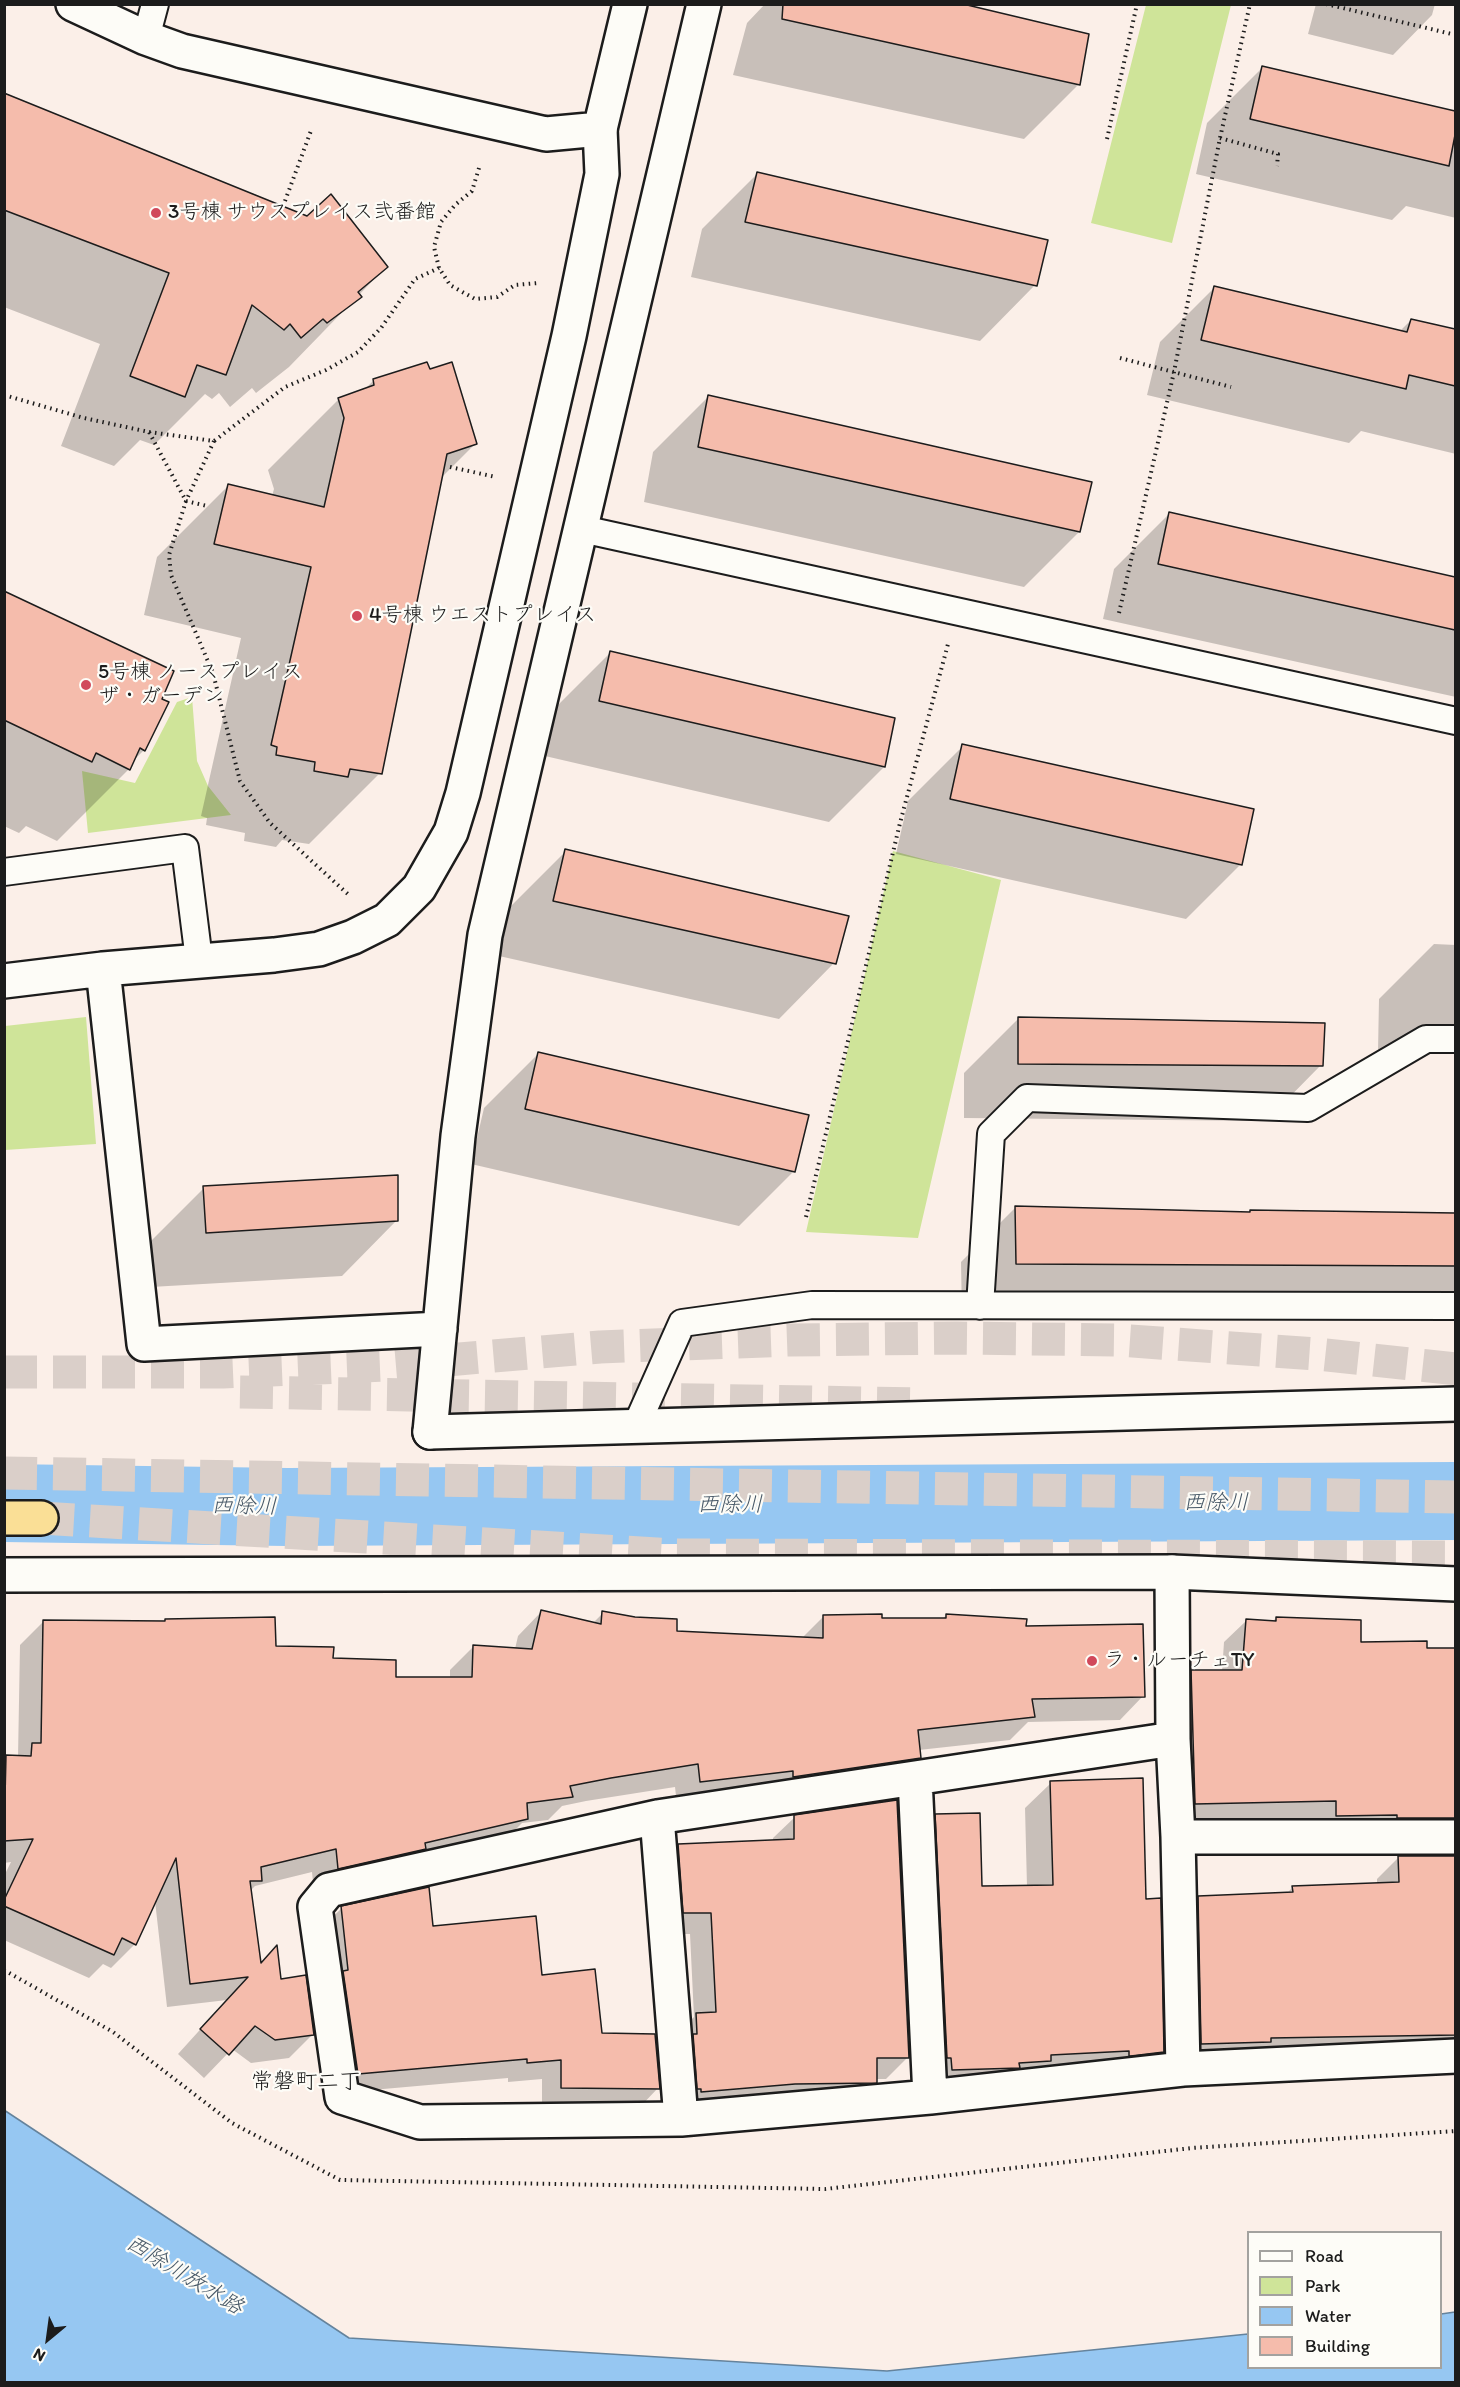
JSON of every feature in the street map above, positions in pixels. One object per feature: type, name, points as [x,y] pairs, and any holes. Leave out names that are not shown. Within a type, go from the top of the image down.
[{"type":"highway","points":[[4,1518],[41,1518]]},
{"type":"street","points":[[73,4],[146,38],[182,51],[546,135],[600,129]]},
{"type":"street","points":[[4,981],[103,969],[274,955],[319,949],[353,937],[387,920],[419,888],[451,832],[463,793],[569,336],[602,174],[600,129],[630,4]]},
{"type":"street","points":[[704,4],[485,935],[458,1136],[430,1432],[1455,1404]]},
{"type":"street","points":[[103,969],[144,1344],[440,1329]]},
{"type":"street","points":[[1172,1572],[1173,1739],[1178,1837],[1183,2069]]},
{"type":"street","points":[[4,1575],[1172,1572],[1455,1584]]},
{"type":"street","points":[[1173,1739],[657,1817],[328,1890],[315,1907],[342,2097],[420,2122],[681,2118],[930,2097],[1183,2069],[1455,2056]]},
{"type":"street","points":[[915,1778],[930,2097]]},
{"type":"street","points":[[657,1817],[681,2118]]},
{"type":"street","points":[[1178,1837],[1455,1837]]},
{"type":"lane","points":[[146,38],[155,4]]},
{"type":"lane","points":[[582,529],[1455,721]]},
{"type":"lane","points":[[4,872],[184,848],[200,960]]},
{"type":"lane","points":[[980,1306],[991,1134],[1027,1098],[1308,1108],[1426,1039],[1455,1039]]},
{"type":"lane","points":[[636,1426],[682,1323],[812,1305],[1455,1306]]},
{"type":"path","points":[[1107,139],[1137,4]]},
{"type":"path","points":[[1112,645],[1173,372],[1220,138],[1250,4]]},
{"type":"path","points":[[1326,4],[1455,35]]},
{"type":"path","points":[[285,201],[312,128]]},
{"type":"path","points":[[1220,138],[1278,154],[1277,166]]},
{"type":"path","points":[[479,168],[472,191],[455,205],[441,222],[434,247],[439,268],[450,285],[475,299],[496,297],[515,285],[542,284]]},
{"type":"path","points":[[355,900],[270,823],[240,781],[213,673],[171,575],[169,555],[186,501],[214,441],[285,387],[326,370],[358,352],[381,328],[415,279],[439,268]]},
{"type":"path","points":[[1120,358],[1232,387]]},
{"type":"path","points":[[4,395],[84,418],[148,432],[214,441]]},
{"type":"path","points":[[148,432],[186,501],[207,506]]},
{"type":"path","points":[[450,466],[506,480]]},
{"type":"path","points":[[806,1217],[900,823],[957,612]]},
{"type":"green space","points":[[1146,5],[1231,5],[1172,243],[1091,223]]},
{"type":"green space","points":[[192,697],[197,761],[208,786],[231,815],[88,833],[82,771],[135,783],[177,702]]},
{"type":"green space","points":[[893,851],[1001,880],[918,1238],[806,1232]]},
{"type":"green space","points":[[86,1017],[96,1144],[5,1150],[5,1026]]},
{"type":"water","name":"西除川放水路","points":[[4,2110],[349,2338],[887,2371],[1247,2334],[1247,2369],[1442,2369],[1442,2314],[1455,2312],[1455,2382],[5,2382]]},
{"type":"building","points":[[783,4],[963,4],[1089,34],[1080,85],[782,19]]},
{"type":"building","points":[[1262,66],[1455,111],[1455,135],[1449,166],[1250,119]]},
{"type":"building","name":"3号棟 サウスプレイス弐番館","points":[[4,93],[307,216],[331,194],[388,267],[358,292],[362,297],[327,323],[323,319],[301,338],[290,324],[284,330],[252,305],[226,375],[197,365],[185,397],[130,376],[169,273],[4,210]]},
{"type":"building","points":[[757,172],[1048,240],[1037,286],[745,222]]},
{"type":"building","points":[[1214,286],[1407,332],[1411,319],[1455,329],[1455,386],[1409,375],[1406,389],[1201,340]]},
{"type":"building","name":"4号棟 ウエストプレイス","points":[[427,362],[430,369],[452,362],[477,444],[447,454],[382,774],[350,769],[348,777],[314,771],[315,762],[276,755],[277,747],[271,745],[311,567],[214,544],[228,484],[324,507],[344,418],[338,398],[374,385],[373,379]]},
{"type":"building","points":[[708,395],[1092,482],[1080,532],[698,447]]},
{"type":"building","points":[[1169,512],[1455,577],[1455,630],[1158,564]]},
{"type":"building","name":"5号棟 ノースプレイス ザ・ガーデン","points":[[4,591],[174,671],[162,699],[169,702],[145,751],[140,748],[130,770],[96,753],[92,762],[4,720]]},
{"type":"building","points":[[610,651],[895,718],[885,767],[599,701]]},
{"type":"building","points":[[962,744],[1254,809],[1242,865],[950,799]]},
{"type":"building","points":[[565,849],[849,916],[836,964],[553,901]]},
{"type":"building","points":[[1018,1017],[1325,1023],[1323,1066],[1018,1064]]},
{"type":"building","points":[[538,1052],[809,1115],[795,1172],[525,1109]]},
{"type":"building","points":[[398,1175],[398,1221],[206,1233],[203,1186]]},
{"type":"building","points":[[1015,1206],[1250,1212],[1250,1210],[1455,1213],[1455,1266],[1016,1264]]},
{"type":"building","points":[[541,1610],[601,1624],[602,1611],[635,1617],[677,1619],[677,1631],[823,1638],[823,1615],[882,1614],[882,1618],[946,1618],[946,1614],[1027,1619],[1026,1626],[1143,1624],[1145,1697],[1032,1699],[1035,1717],[918,1730],[921,1758],[793,1777],[793,1771],[700,1782],[698,1764],[611,1778],[570,1786],[573,1797],[527,1803],[528,1819],[425,1843],[426,1849],[338,1869],[336,1849],[261,1867],[262,1881],[250,1881],[261,1963],[277,1945],[281,1979],[306,1975],[314,2035],[275,2040],[255,2026],[229,2055],[200,2029],[248,1977],[190,1984],[176,1858],[136,1945],[122,1938],[114,1955],[4,1906],[4,1900],[33,1839],[4,1841],[6,1755],[31,1756],[32,1743],[41,1743],[43,1620],[165,1621],[165,1619],[275,1617],[276,1646],[334,1647],[333,1658],[396,1660],[396,1677],[472,1677],[473,1645],[532,1649]]},
{"type":"building","points":[[1276,1617],[1361,1620],[1361,1642],[1427,1641],[1427,1648],[1455,1648],[1455,1818],[1397,1818],[1397,1815],[1336,1816],[1336,1801],[1195,1804],[1191,1670],[1242,1670],[1246,1619],[1276,1621]]},
{"type":"building","points":[[1143,1778],[1146,1899],[1161,1898],[1164,2052],[1131,2056],[1129,2056],[1129,2051],[1051,2055],[1051,2061],[1019,2063],[1020,2068],[952,2070],[951,2058],[947,2058],[935,1814],[980,1813],[982,1886],[1053,1885],[1050,1781]]},
{"type":"building","points":[[897,1800],[909,2058],[877,2058],[877,2083],[795,2084],[701,2092],[701,2089],[697,2089],[693,2034],[697,2034],[696,2013],[716,2012],[711,1913],[683,1913],[678,1844],[794,1839],[794,1815]]},
{"type":"building","points":[[1398,1856],[1455,1856],[1455,2035],[1271,2038],[1271,2042],[1201,2044],[1198,1896],[1293,1892],[1292,1886],[1399,1882]]},
{"type":"building","points":[[429,1887],[433,1926],[536,1916],[542,1975],[595,1969],[602,2033],[655,2034],[660,2089],[561,2088],[561,2060],[527,2063],[527,2059],[358,2074],[343,1971],[348,1970],[341,1906]]},
{"type":"waterway","name":"西除川","points":[[4,1503],[287,1507],[1456,1501]]},
{"type":"tunnel","points":[[4,1372],[223,1372],[388,1365],[600,1347],[790,1340],[956,1338],[1117,1340],[1317,1354],[1456,1369]]},
{"type":"tunnel","points":[[240,1392],[921,1404]]},
{"type":"tunnel","points":[[4,1473],[1456,1497]]},
{"type":"tunnel","points":[[41,1518],[674,1555],[1456,1557]]},
{"type":"place","name":"3号棟 サウスプレイス弐番館","points":[[156,213]]},
{"type":"place","name":"4号棟 ウエストプレイス","points":[[357,616]]},
{"type":"place","name":"5号棟 ノースプレイス ザ・ガーデン","points":[[86,685]]},
{"type":"place","name":"ラ・ルーチェTY","points":[[1092,1661]]},
{"type":"district","name":"常磐町二丁","points":[[306,2082]]}]
